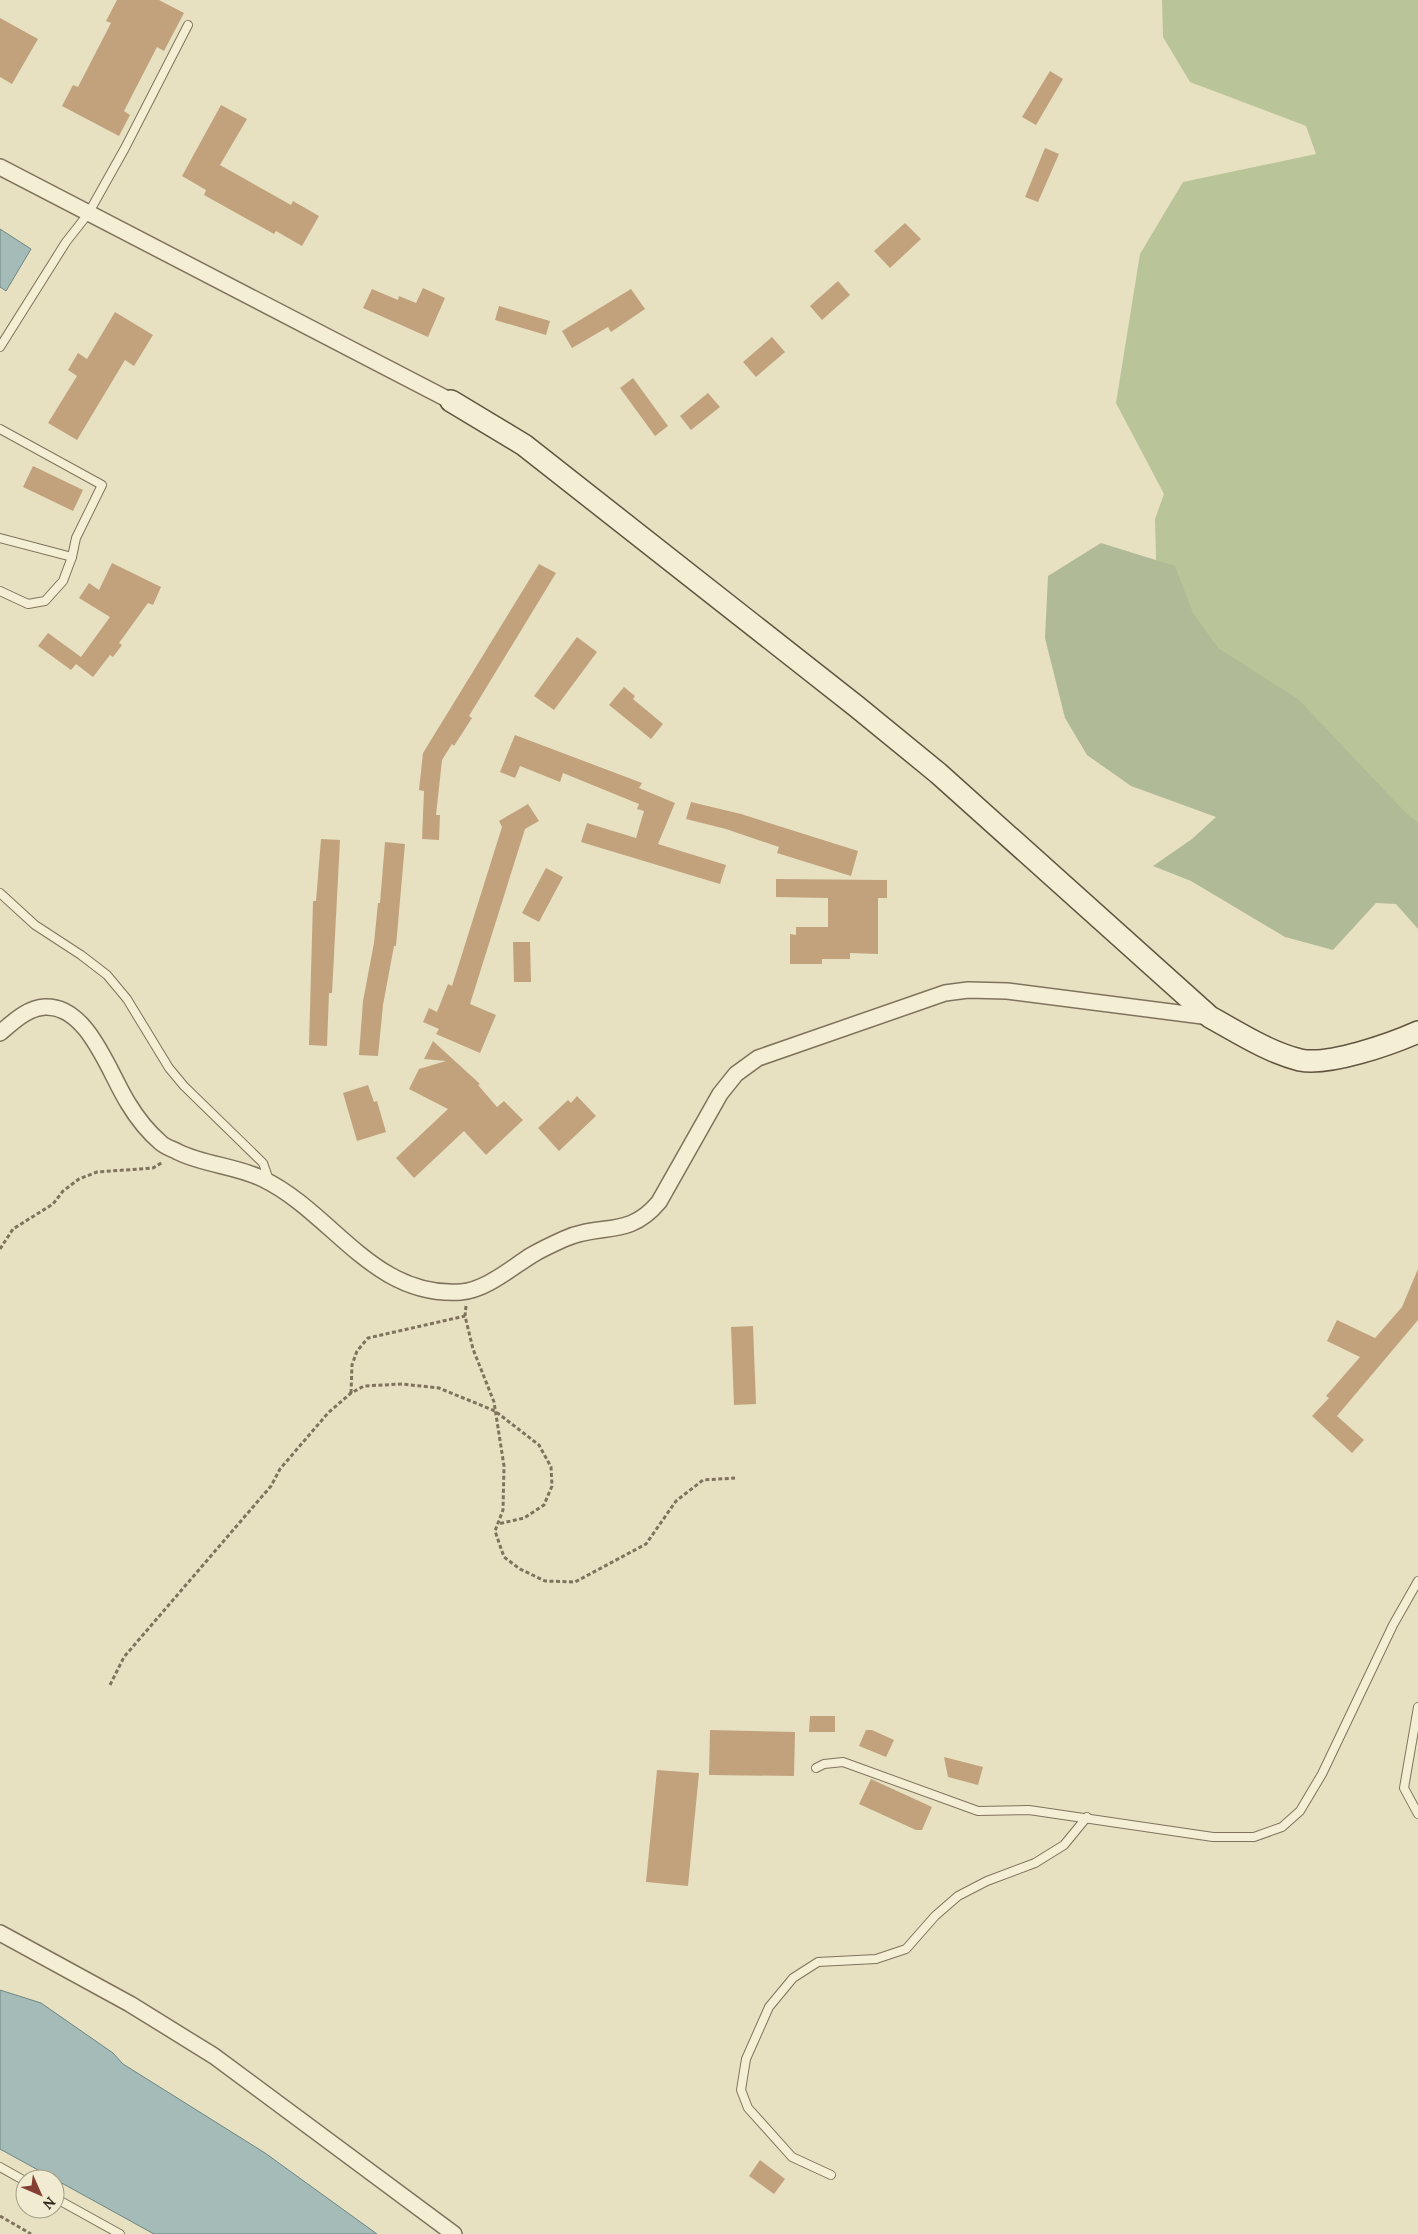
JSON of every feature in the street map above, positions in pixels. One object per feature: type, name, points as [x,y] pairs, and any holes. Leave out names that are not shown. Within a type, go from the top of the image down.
[{"type":"street","points":[[0,167],[451,401],[524,445],[871,718],[938,773],[1210,1018],[1260,1045],[1301,1060],[1332,1060],[1402,1039],[1418,1032]]},
{"type":"street","points":[[0,1033],[27,1012],[44,1007],[58,1008],[73,1015],[101,1052],[126,1101],[140,1122],[162,1145],[191,1158],[260,1177],[286,1190],[360,1256],[384,1274],[407,1284],[436,1291],[467,1290],[482,1286],[535,1254],[567,1238],[632,1225],[648,1215],[659,1202],[720,1094],[736,1074],[758,1058],[945,993],[968,990],[1007,991],[1210,1018]]},
{"type":"street","points":[[0,1934],[130,2004],[214,2056],[454,2234]]},
{"type":"lane","points":[[0,347],[66,242],[88,214],[125,148],[188,25]]},
{"type":"lane","points":[[0,429],[102,485],[76,538],[72,557],[63,581],[45,601],[28,604],[0,591]]},
{"type":"lane","points":[[0,538],[72,557]]},
{"type":"lane","points":[[0,893],[35,925],[81,955],[107,975],[127,999],[169,1068],[184,1086],[263,1163],[270,1182]]},
{"type":"lane","points":[[816,1768],[824,1764],[843,1762],[978,1811],[1029,1810],[1213,1837],[1254,1837],[1282,1827],[1300,1812],[1322,1774],[1385,1642],[1418,1581]]},
{"type":"lane","points":[[1418,1707],[1404,1788],[1418,1814]]},
{"type":"lane","points":[[831,2175],[792,2157],[748,2108],[741,2090],[746,2059],[769,2007],[793,1978],[818,1962],[876,1959],[906,1949],[935,1916],[958,1896],[988,1881],[1035,1863],[1064,1845],[1087,1817]]},
{"type":"lane","points":[[0,2167],[15,2175]]},
{"type":"lane","points":[[65,2204],[120,2234]]},
{"type":"path","points":[[0,1249],[14,1229],[53,1204],[63,1191],[78,1179],[96,1172],[153,1168],[178,1152]]},
{"type":"path","points":[[467,1290],[465,1316],[473,1349],[494,1402],[504,1466],[503,1510],[496,1531],[504,1557],[520,1569],[545,1582],[575,1582],[646,1544],[676,1501],[703,1480],[735,1478]]},
{"type":"path","points":[[351,1393],[352,1365],[357,1351],[368,1338],[465,1316]]},
{"type":"path","points":[[110,1686],[124,1657],[271,1486],[286,1462],[328,1414],[351,1393],[364,1386],[402,1384],[439,1388],[495,1411],[539,1445],[551,1467],[552,1486],[544,1505],[524,1518],[498,1524]]},
{"type":"path","points":[[0,2216],[31,2234]]},
{"type":"green space","points":[[1162,0],[1418,0],[1418,846],[1157,595],[1155,519],[1164,494],[1116,403],[1140,254],[1183,182],[1316,154],[1306,126],[1190,82],[1163,37]]},
{"type":"green space","points":[[1101,543],[1175,566],[1193,613],[1218,648],[1298,699],[1405,812],[1418,823],[1418,929],[1396,904],[1376,903],[1333,950],[1285,937],[1191,881],[1153,866],[1192,839],[1216,817],[1131,786],[1087,755],[1065,718],[1045,638],[1048,576]]},
{"type":"water","points":[[0,229],[31,249],[6,291],[0,287]]},
{"type":"water","points":[[0,1990],[41,2003],[113,2053],[123,2064],[265,2153],[377,2234],[154,2234],[65,2185],[65,2169],[36,2169],[0,2149]]},
{"type":"building","points":[[117,0],[159,0],[184,13],[164,51],[157,47],[124,111],[130,115],[119,136],[62,106],[73,85],[78,87],[111,23],[106,21]]},
{"type":"building","points":[[0,18],[38,39],[12,84],[0,77]]},
{"type":"building","points":[[1050,71],[1063,79],[1036,125],[1022,117]]},
{"type":"building","points":[[221,105],[247,119],[220,165],[291,205],[293,201],[319,216],[302,246],[276,231],[274,234],[204,195],[206,190],[182,176]]},
{"type":"building","points":[[1045,148],[1059,154],[1038,202],[1025,197]]},
{"type":"building","points":[[905,223],[921,239],[890,268],[874,251]]},
{"type":"building","points":[[838,281],[850,295],[822,320],[810,306]]},
{"type":"building","points":[[423,288],[445,298],[428,337],[363,308],[372,289],[398,300],[399,296],[416,303]]},
{"type":"building","points":[[631,289],[645,309],[611,332],[608,327],[572,348],[562,331]]},
{"type":"building","points":[[499,306],[550,321],[546,335],[495,320]]},
{"type":"building","points":[[115,312],[153,335],[134,366],[125,360],[77,440],[48,423],[77,376],[68,370],[78,353],[87,359]]},
{"type":"building","points":[[772,337],[785,352],[756,377],[743,362]]},
{"type":"building","points":[[633,378],[668,426],[655,436],[620,388]]},
{"type":"building","points":[[708,393],[720,407],[691,430],[680,416]]},
{"type":"building","points":[[33,466],[83,490],[73,511],[23,487]]},
{"type":"building","points":[[112,563],[161,587],[153,605],[148,603],[119,643],[122,645],[113,657],[110,655],[93,677],[76,664],[71,670],[38,646],[48,633],[81,657],[110,617],[79,598],[89,583],[99,590]]},
{"type":"building","points":[[539,564],[556,573],[469,716],[472,718],[454,746],[452,744],[442,760],[436,815],[440,815],[439,840],[422,839],[424,791],[419,790],[423,753]]},
{"type":"building","points":[[577,637],[597,652],[554,710],[534,696]]},
{"type":"building","points":[[624,687],[635,696],[633,699],[663,724],[651,739],[609,705]]},
{"type":"building","points":[[515,735],[642,783],[639,788],[675,803],[658,844],[726,865],[720,884],[581,842],[587,823],[636,838],[644,811],[637,809],[639,804],[563,773],[560,782],[520,766],[515,778],[500,772]]},
{"type":"building","points":[[691,802],[741,814],[858,851],[851,876],[777,853],[779,847],[726,829],[686,819]]},
{"type":"building","points":[[528,804],[539,821],[525,829],[470,1004],[496,1015],[480,1053],[436,1034],[439,1029],[423,1022],[429,1008],[437,1012],[448,984],[452,986],[502,827],[499,821]]},
{"type":"building","points":[[321,839],[340,840],[332,993],[329,993],[327,1046],[309,1045],[313,901],[316,901]]},
{"type":"building","points":[[385,842],[405,844],[396,946],[394,946],[383,1005],[378,1056],[359,1055],[363,1001],[374,943],[378,903],[380,903]]},
{"type":"building","points":[[546,868],[563,877],[539,922],[522,913]]},
{"type":"building","points":[[776,879],[887,880],[887,898],[878,898],[878,954],[850,953],[850,959],[822,959],[822,964],[790,964],[790,934],[796,935],[796,927],[828,927],[828,898],[776,897]]},
{"type":"building","points":[[513,942],[530,942],[531,982],[514,982]]},
{"type":"building","points":[[433,1041],[480,1084],[478,1085],[497,1107],[504,1101],[523,1120],[486,1155],[464,1131],[414,1178],[396,1158],[448,1109],[409,1089],[419,1069],[446,1061],[424,1059]]},
{"type":"building","points":[[368,1085],[374,1102],[377,1101],[386,1132],[357,1141],[343,1093]]},
{"type":"building","points":[[577,1096],[596,1116],[559,1151],[538,1128],[568,1100],[571,1103]]},
{"type":"building","points":[[1418,1269],[1418,1320],[1337,1416],[1364,1440],[1352,1453],[1312,1416],[1329,1398],[1326,1396],[1360,1357],[1327,1341],[1337,1320],[1375,1338],[1402,1307]]},
{"type":"building","points":[[753,1326],[756,1404],[734,1405],[731,1327]]},
{"type":"building","points":[[810,1716],[835,1716],[835,1732],[809,1732]]},
{"type":"building","points":[[710,1730],[795,1732],[794,1776],[709,1775]]},
{"type":"building","points":[[866,1730],[872,1730],[894,1740],[886,1757],[859,1746]]},
{"type":"building","points":[[944,1757],[983,1767],[978,1785],[948,1777]]},
{"type":"building","points":[[657,1770],[699,1773],[688,1886],[646,1882]]},
{"type":"building","points":[[871,1779],[932,1807],[922,1830],[916,1830],[859,1804]]},
{"type":"building","points":[[760,2160],[785,2179],[774,2194],[749,2176]]}]
